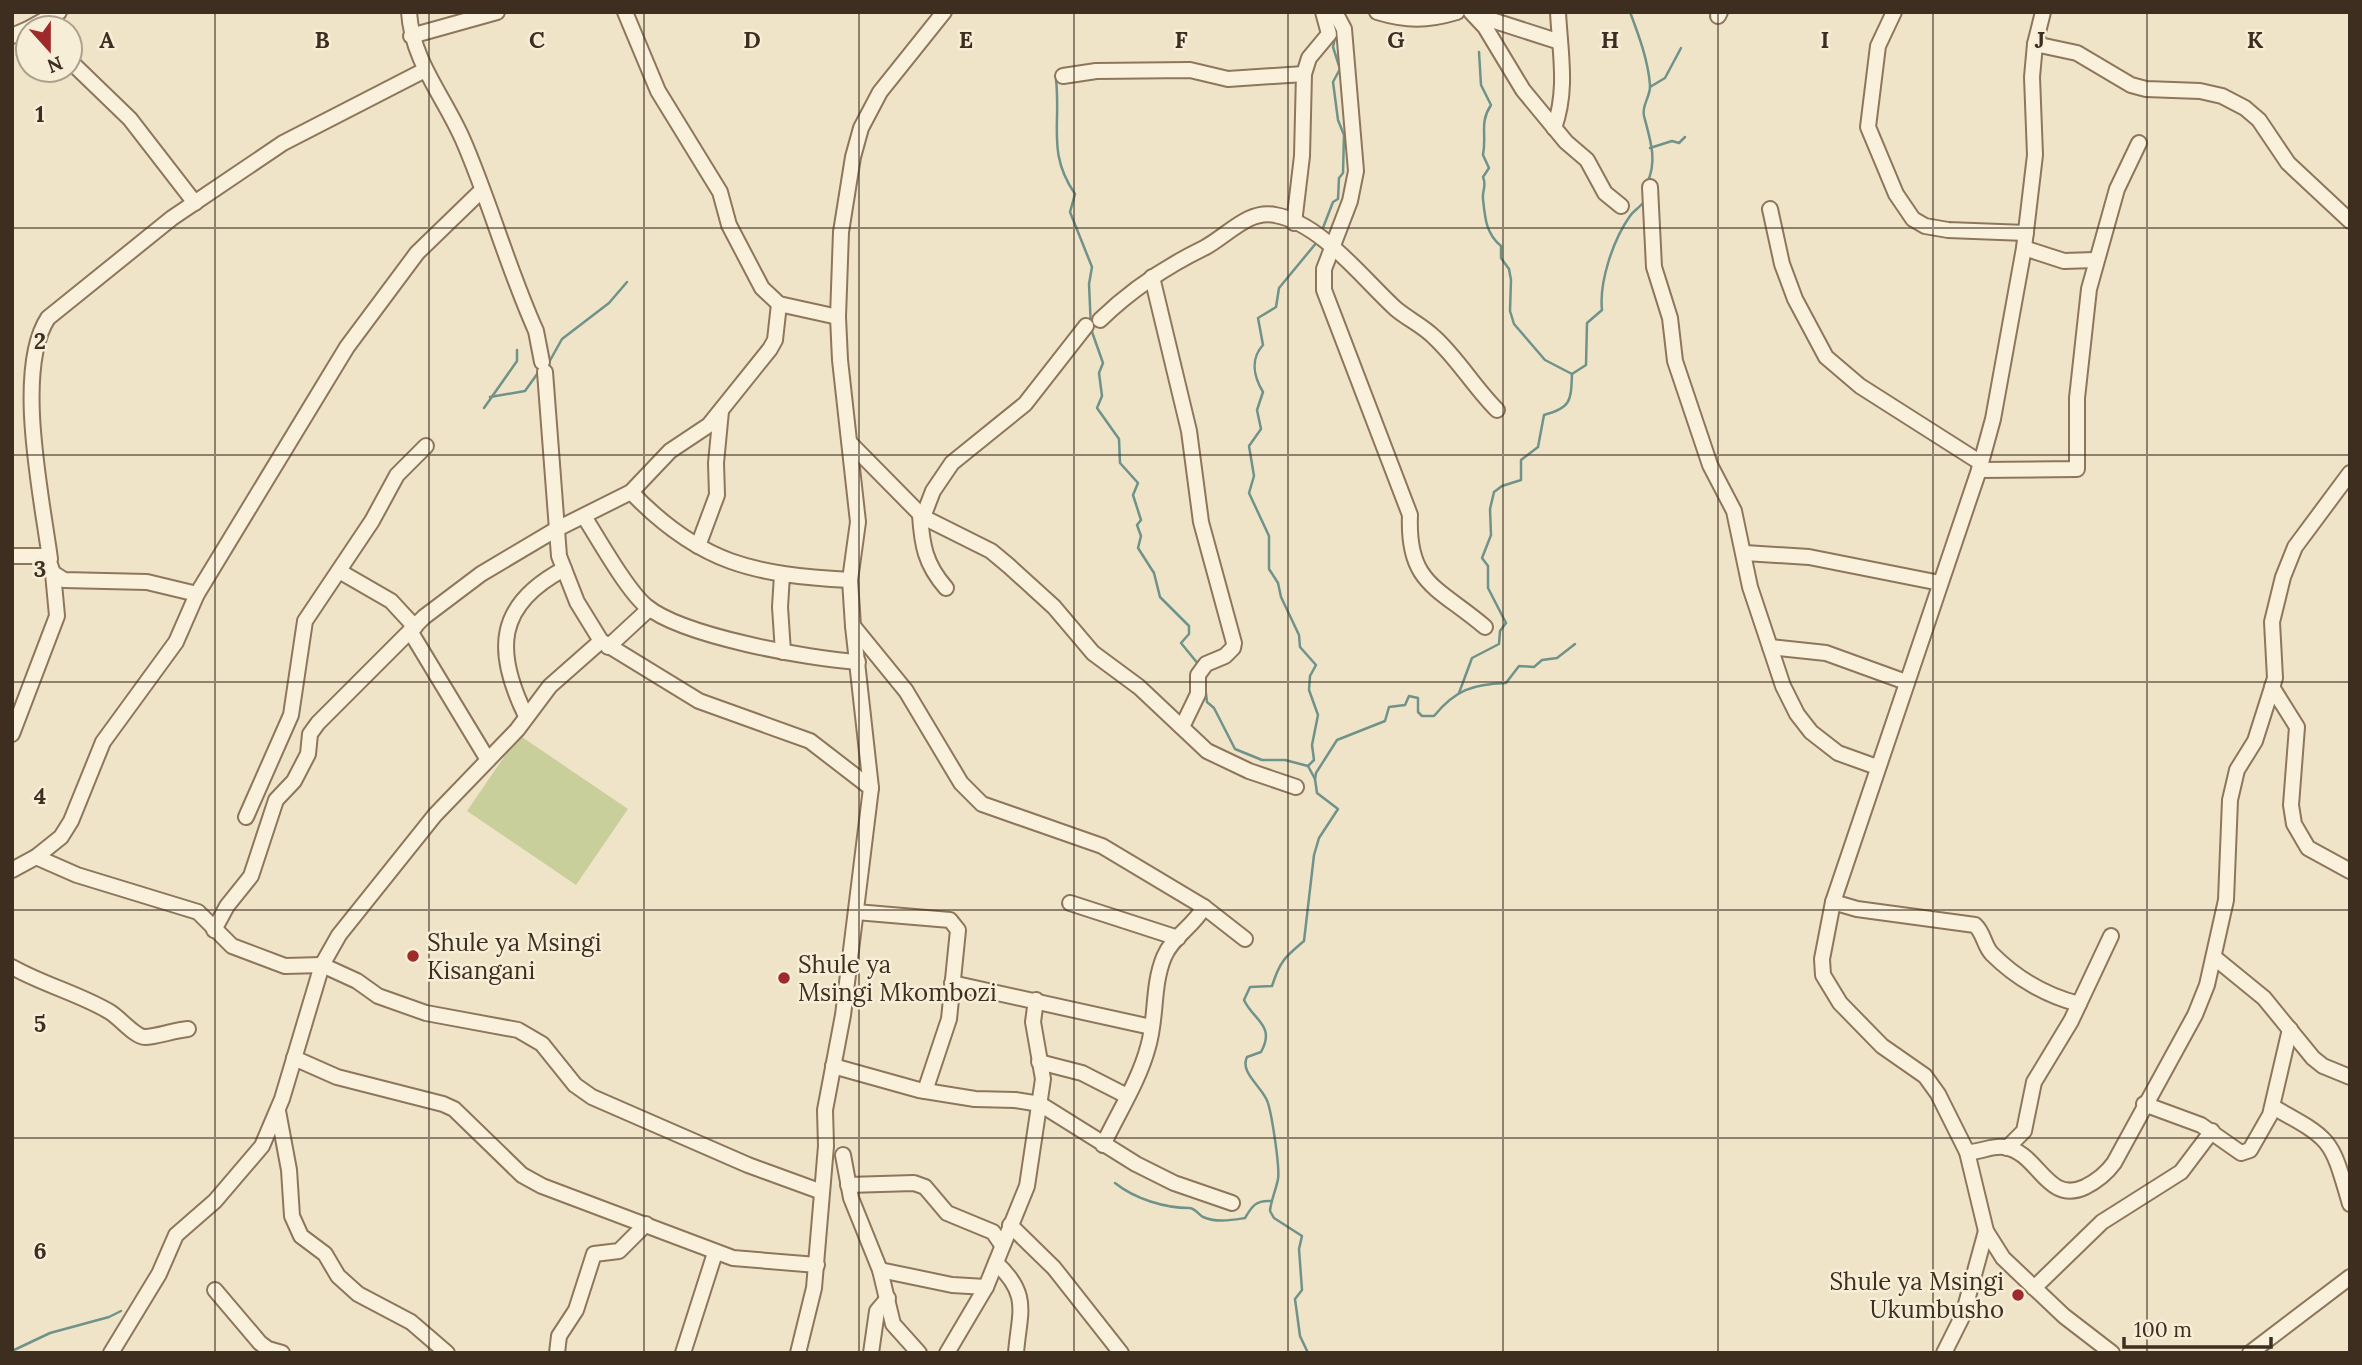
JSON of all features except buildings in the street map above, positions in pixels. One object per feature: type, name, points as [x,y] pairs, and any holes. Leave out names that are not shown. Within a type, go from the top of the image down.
[{"type":"street","points":[[409,12],[411,36],[425,70],[463,140],[536,331],[544,367],[555,530],[564,569],[577,602],[605,644],[699,701],[810,741],[871,788]]},
{"type":"street","points":[[411,36],[497,12]]},
{"type":"street","points":[[625,12],[658,91],[720,191],[729,225],[769,299],[779,304],[838,317]]},
{"type":"street","points":[[798,1353],[817,1265],[825,1110],[856,912],[871,788],[850,580],[858,523],[838,317],[841,232],[861,128],[880,92],[944,12]]},
{"type":"street","points":[[1294,223],[1302,156],[1304,74],[1309,58],[1329,34],[1323,12]]},
{"type":"street","points":[[1335,12],[1344,29],[1356,171],[1350,201],[1324,270],[1324,290],[1410,515],[1409,539],[1414,562],[1434,587],[1485,627]]},
{"type":"street","points":[[1377,12],[1403,19],[1424,20],[1457,12]]},
{"type":"street","points":[[1554,128],[1562,107],[1558,12]]},
{"type":"street","points":[[1894,12],[1878,46],[1868,127],[1896,194],[1913,219],[1925,226],[1948,230],[2025,233]]},
{"type":"street","points":[[2043,12],[2035,44],[2032,76],[2035,155],[2024,248],[1993,419],[1980,466],[1833,902],[1823,949],[1823,975],[1840,1003],[1873,1038],[1925,1076],[1955,1122],[1967,1152],[1986,1231],[2003,1258],[2064,1316],[2112,1353]]},
{"type":"street","points":[[1473,14],[1560,42]]},
{"type":"street","points":[[1473,14],[1511,73],[1554,128],[1587,160],[1605,193],[1621,206]]},
{"type":"street","points":[[2035,44],[2072,51],[2131,85],[2147,89],[2200,91],[2222,96],[2245,108],[2259,120],[2288,163],[2350,221]]},
{"type":"street","points":[[12,734],[15,715],[57,616],[33,413],[32,370],[38,333],[67,301],[195,203],[283,143],[425,70]]},
{"type":"street","points":[[1063,76],[1096,71],[1190,71],[1228,79],[1304,74]]},
{"type":"street","points":[[84,75],[130,119],[195,203]]},
{"type":"street","points":[[1770,209],[1782,264],[1795,299],[1826,357],[1860,386],[1980,466],[2077,469],[2077,398],[2089,289],[2117,189],[2139,142]]},
{"type":"street","points":[[1650,187],[1654,267],[1670,318],[1675,361],[1705,454],[1734,511],[1751,587],[1783,686],[1797,714],[1811,732],[1838,753],[1877,767]]},
{"type":"street","points":[[12,870],[36,857],[61,837],[71,821],[103,742],[176,642],[197,594],[368,317],[418,253],[481,191]]},
{"type":"street","points":[[946,588],[928,565],[921,544],[922,516],[933,491],[952,463],[1025,404],[1093,323],[1152,277],[1261,214],[1276,215],[1294,223],[1332,248],[1405,316],[1435,338],[1497,410]]},
{"type":"street","points":[[2024,248],[2064,261],[2095,260]]},
{"type":"street","points":[[1152,277],[1189,432],[1201,522],[1234,643],[1225,656],[1206,664],[1198,675],[1198,694],[1182,727]]},
{"type":"street","points":[[214,930],[227,906],[251,876],[276,800],[289,788],[302,767],[312,730],[413,629],[481,575],[555,530],[585,518],[631,492],[670,451],[709,425],[775,340],[779,304]]},
{"type":"street","points":[[698,546],[717,495],[721,411]]},
{"type":"street","points":[[851,444],[922,516],[991,551],[1054,607],[1093,653],[1139,687],[1207,751],[1226,761],[1296,787]]},
{"type":"street","points":[[246,817],[291,715],[302,628],[372,521],[397,475],[426,446]]},
{"type":"street","points":[[1967,1152],[2007,1148],[2031,1161],[2053,1187],[2070,1192],[2107,1172],[2194,1015],[2215,958],[2226,900],[2228,813],[2232,787],[2237,770],[2258,733],[2272,687],[2276,663],[2272,622],[2283,577],[2295,547],[2350,473]]},
{"type":"street","points":[[631,492],[670,530],[718,558],[782,575],[850,580]]},
{"type":"street","points":[[585,518],[637,598],[649,609],[683,624],[783,652],[858,662]]},
{"type":"street","points":[[1745,553],[1809,557],[1940,583]]},
{"type":"street","points":[[12,556],[44,555],[64,580],[148,582],[197,594]]},
{"type":"street","points":[[526,716],[512,682],[505,652],[505,634],[519,604],[534,588],[564,569]]},
{"type":"street","points":[[339,571],[391,601],[413,629],[488,760]]},
{"type":"street","points":[[782,575],[780,623],[783,652]]},
{"type":"street","points":[[111,1353],[159,1274],[176,1235],[205,1211],[262,1146],[278,1110],[322,965],[339,935],[435,816],[517,730],[550,686],[649,609]]},
{"type":"street","points":[[853,626],[906,691],[961,783],[982,804],[1102,846],[1204,907],[1245,939]]},
{"type":"street","points":[[1770,647],[1826,653],[1906,682]]},
{"type":"street","points":[[2272,687],[2297,727],[2291,805],[2294,824],[2305,846],[2346,870],[2350,883]]},
{"type":"street","points":[[36,857],[57,869],[198,912],[232,946],[285,966],[322,965],[357,981],[379,996],[426,1013],[518,1030],[542,1044],[575,1085],[592,1097],[748,1165],[822,1192]]},
{"type":"street","points":[[1833,902],[1857,909],[1975,925],[1989,951],[2021,977],[2052,996],[2079,1004]]},
{"type":"street","points":[[1070,903],[1178,938]]},
{"type":"street","points":[[1103,1145],[1145,1059],[1156,980],[1165,954],[1192,925],[1204,907]]},
{"type":"street","points":[[856,912],[950,920],[958,930],[949,1020],[925,1091]]},
{"type":"street","points":[[2007,1148],[2024,1131],[2034,1082],[2079,1004],[2110,936]]},
{"type":"street","points":[[2215,958],[2259,992],[2313,1058],[2323,1066],[2350,1077]]},
{"type":"street","points":[[12,967],[44,985],[99,1005],[124,1021],[138,1035],[145,1037],[188,1029]]},
{"type":"street","points":[[952,983],[1151,1027]]},
{"type":"street","points":[[947,1353],[986,1287],[1027,1186],[1032,1134],[1043,1079],[1033,1022],[1036,1000]]},
{"type":"street","points":[[2144,1104],[2190,1119],[2212,1131],[2238,1152],[2246,1152],[2257,1142],[2273,1107],[2290,1029]]},
{"type":"street","points":[[294,1058],[347,1080],[443,1104],[454,1110],[522,1175],[575,1199],[733,1258],[817,1265]]},
{"type":"street","points":[[1039,1062],[1082,1073],[1127,1096]]},
{"type":"street","points":[[833,1066],[863,1077],[925,1091],[975,1099],[1040,1104],[1103,1145],[1174,1184],[1233,1203]]},
{"type":"street","points":[[2273,1107],[2321,1135],[2330,1144],[2350,1204]]},
{"type":"street","points":[[278,1110],[289,1170],[292,1216],[301,1236],[325,1254],[338,1276],[358,1294],[411,1322],[447,1353]]},
{"type":"street","points":[[2034,1288],[2102,1222],[2181,1172],[2212,1131]]},
{"type":"street","points":[[843,1155],[858,1221],[880,1270],[894,1327],[919,1353]]},
{"type":"street","points":[[848,1185],[914,1183],[925,1187],[942,1209],[993,1232],[1002,1245]]},
{"type":"street","points":[[557,1353],[559,1336],[576,1310],[594,1254],[619,1251],[646,1224]]},
{"type":"street","points":[[1010,1225],[1054,1269],[1121,1353]]},
{"type":"street","points":[[1944,1353],[1963,1315],[1986,1231]]},
{"type":"street","points":[[683,1353],[715,1253]]},
{"type":"street","points":[[996,1263],[1012,1280],[1023,1313],[1016,1353]]},
{"type":"street","points":[[880,1270],[952,1285],[986,1287]]},
{"type":"street","points":[[2250,1353],[2350,1277]]},
{"type":"street","points":[[215,1290],[260,1343],[268,1349],[282,1353]]},
{"type":"street","points":[[871,1353],[874,1321],[888,1298]]},
{"type":"green space","points":[[519,735],[628,809],[576,885],[467,811]]},
{"type":"waterway","points":[[1630,12],[1645,57],[1650,85],[1643,112],[1652,158],[1647,183]]},
{"type":"waterway","points":[[1321,233],[1333,202],[1338,199],[1339,178],[1343,173],[1344,135],[1338,120],[1333,82],[1340,69],[1333,47],[1337,29]]},
{"type":"waterway","points":[[1650,87],[1665,78],[1681,48]]},
{"type":"waterway","points":[[1479,52],[1481,85],[1491,105],[1484,123],[1483,155],[1489,168],[1483,177],[1484,206],[1489,231],[1501,246],[1501,258],[1509,269],[1510,311],[1514,324],[1545,360],[1572,374]]},
{"type":"waterway","points":[[1056,79],[1058,152],[1066,179],[1075,194],[1070,212],[1092,267],[1089,284],[1091,329],[1103,363],[1099,373],[1102,396],[1097,408],[1119,439],[1120,463],[1138,483],[1133,495],[1141,520],[1137,525],[1141,536],[1138,548],[1154,573],[1160,597],[1189,626],[1189,634],[1181,643],[1199,665]]},
{"type":"waterway","points":[[1650,148],[1672,141],[1679,143],[1685,137]]},
{"type":"waterway","points":[[1572,374],[1586,365],[1587,323],[1602,310],[1605,274],[1613,249],[1630,216],[1645,200]]},
{"type":"waterway","points":[[1308,766],[1314,760],[1312,745],[1318,715],[1309,690],[1310,676],[1316,665],[1300,647],[1299,635],[1281,597],[1278,583],[1269,569],[1269,536],[1249,493],[1254,476],[1249,446],[1261,429],[1257,410],[1263,392],[1255,368],[1256,356],[1263,345],[1258,318],[1276,307],[1279,288],[1317,242]]},
{"type":"waterway","points":[[548,364],[562,339],[609,303],[627,282]]},
{"type":"waterway","points":[[484,408],[517,361],[517,350]]},
{"type":"waterway","points":[[490,397],[525,391],[540,370]]},
{"type":"waterway","points":[[1459,693],[1472,658],[1499,644],[1500,631],[1506,623],[1488,588],[1488,566],[1482,558],[1491,535],[1490,509],[1494,492],[1502,486],[1521,480],[1521,460],[1538,447],[1544,415],[1560,409],[1568,402],[1572,374]]},
{"type":"waterway","points":[[1315,779],[1337,740],[1385,721],[1389,707],[1405,705],[1409,696],[1418,698],[1418,712],[1422,716],[1434,716],[1457,694],[1474,687],[1506,683],[1519,666],[1534,667],[1542,660],[1557,658],[1575,644]]},
{"type":"waterway","points":[[1204,678],[1207,702],[1214,708],[1235,749],[1262,760],[1285,760],[1308,766],[1315,779],[1317,793],[1338,809],[1319,838],[1314,855],[1304,941],[1283,960],[1272,986],[1250,987],[1244,1000],[1265,1029],[1265,1043],[1261,1052],[1247,1057],[1245,1063],[1249,1075],[1266,1097],[1277,1153],[1277,1183],[1270,1211],[1274,1218],[1302,1236],[1299,1249],[1302,1290],[1295,1299],[1300,1336],[1308,1353]]},
{"type":"waterway","points":[[1115,1183],[1150,1202],[1191,1208],[1203,1217],[1213,1220],[1245,1218],[1255,1205],[1271,1201]]},
{"type":"waterway","points":[[12,1351],[50,1333],[109,1317],[121,1311]]},
{"type":"place","name":"Shule ya Msingi Kisangani","points":[[413,956]]},
{"type":"place","name":"Shule ya Msingi Mkombozi","points":[[784,978]]},
{"type":"place","name":"Shule ya Msingi Ukumbusho","points":[[2018,1295]]}]
